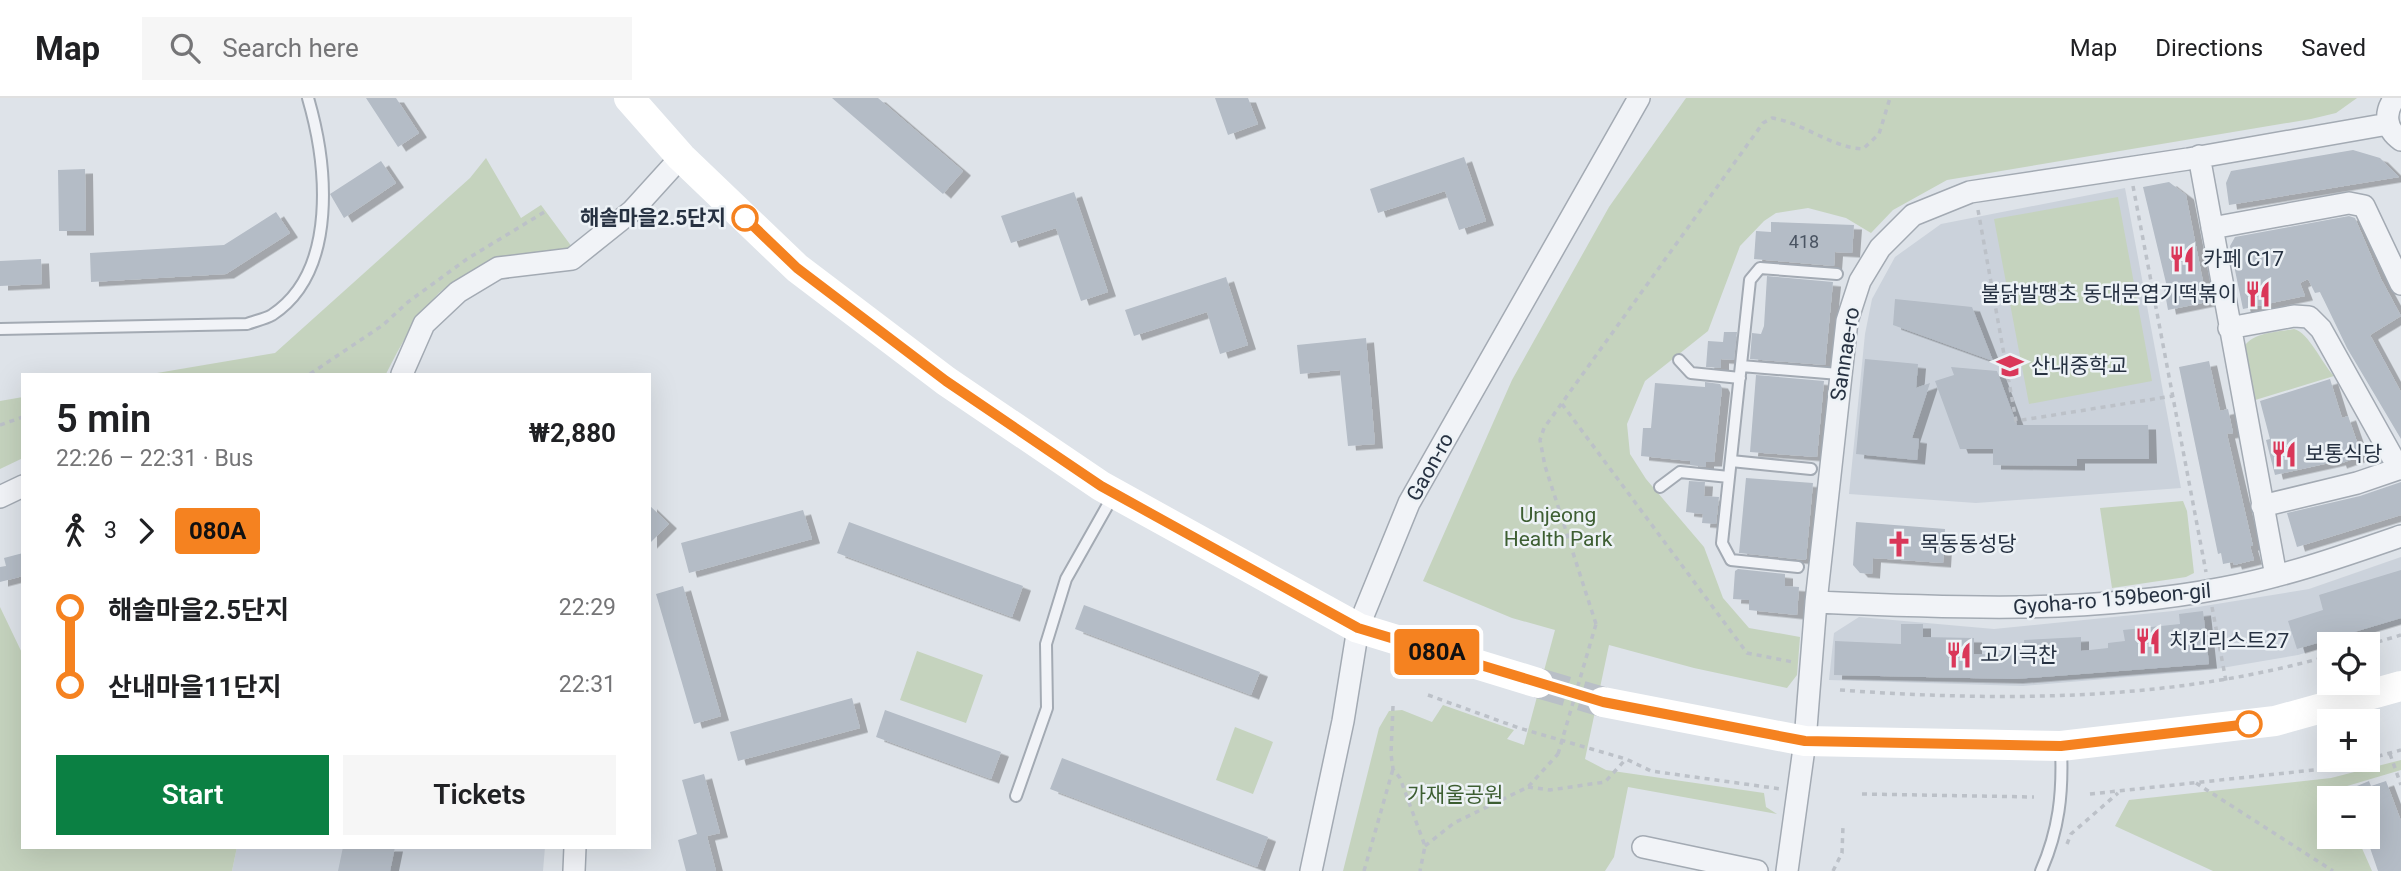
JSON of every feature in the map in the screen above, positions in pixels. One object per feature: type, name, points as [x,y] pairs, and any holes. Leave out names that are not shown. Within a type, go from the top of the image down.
[{"type":"street","points":[[629,98],[681,157],[797,268],[946,381],[1114,494],[1358,628],[1538,683]]},
{"type":"street","name":"Gaon-ro","points":[[1311,871],[1343,721],[1358,628],[1409,503],[1639,98]]},
{"type":"street","points":[[2395,98],[2389,106],[2395,132]]},
{"type":"street","name":"Sannae-ro","points":[[1787,871],[1805,741],[1839,374],[1847,321],[1860,281],[1880,247],[1913,215],[1970,192],[2199,156],[2395,132]]},
{"type":"street","points":[[2199,156],[2276,576]]},
{"type":"street","points":[[402,373],[424,324],[458,292],[498,268],[572,259],[632,211],[681,157]]},
{"type":"street","points":[[2211,228],[2349,202],[2364,206],[2401,284]]},
{"type":"street","points":[[2229,328],[2294,316],[2309,317],[2321,329],[2400,468],[2357,483],[2262,506]]},
{"type":"street","points":[[0,497],[21,487]]},
{"type":"street","name":"Gyoha-ro 159beon-gil","points":[[1816,602],[1982,610],[2152,598],[2223,588],[2276,576],[2401,536]]},
{"type":"street","points":[[1603,702],[1805,741],[2061,746],[2276,721],[2401,686]]},
{"type":"street","points":[[1643,847],[1716,867],[1757,871]]},
{"type":"street","points":[[574,871],[575,849]]},
{"type":"lane","points":[[0,329],[247,324],[271,316],[290,299],[302,282],[314,254],[320,225],[324,196],[323,158],[309,98]]},
{"type":"lane","points":[[1798,567],[1731,560],[1722,542],[1750,280],[1760,268],[1837,274]]},
{"type":"lane","points":[[1679,360],[1691,373],[1740,378]]},
{"type":"lane","points":[[1741,366],[1839,374]]},
{"type":"lane","points":[[1731,461],[1811,469]]},
{"type":"lane","points":[[1660,486],[1680,472],[1729,477]]},
{"type":"lane","points":[[1016,796],[1047,708],[1046,644],[1066,579],[1114,494]]},
{"type":"lane","points":[[2041,871],[2055,840],[2063,796],[2061,746]]},
{"type":"path","points":[[1425,846],[1454,823],[1528,787],[1558,754],[1595,624],[1539,440],[1763,123],[1772,118],[1783,120],[1846,148],[1863,149],[1879,134],[1890,98]]},
{"type":"path","points":[[2133,186],[2208,581]]},
{"type":"path","points":[[1977,207],[2016,421],[2173,396]]},
{"type":"path","points":[[311,373],[383,325],[408,302],[467,259],[546,211]]},
{"type":"path","points":[[1562,404],[1747,653],[1793,662]]},
{"type":"path","points":[[0,425],[21,418]]},
{"type":"path","points":[[2211,598],[2226,681]]},
{"type":"path","points":[[2380,641],[2401,635]]},
{"type":"path","points":[[1840,690],[2027,699],[2106,695],[2226,681],[2317,659]]},
{"type":"path","points":[[1428,695],[1519,727],[1626,759],[1651,771],[1783,789]]},
{"type":"path","points":[[1364,871],[1393,769],[1394,706]]},
{"type":"path","points":[[2380,756],[2401,750]]},
{"type":"path","points":[[2390,754],[2401,785]]},
{"type":"path","points":[[1528,787],[1550,790],[1605,782],[1626,759]]},
{"type":"path","points":[[1393,769],[1400,778],[1425,846],[1420,871]]},
{"type":"path","points":[[2090,794],[2317,770]]},
{"type":"path","points":[[2196,783],[2333,871]]},
{"type":"path","points":[[2065,847],[2071,834],[2119,791]]},
{"type":"path","points":[[1862,793],[2034,797]]},
{"type":"path","points":[[1833,871],[1842,853],[1843,826]]},
{"type":"shaded area","name":"산내중학교","points":[[2125,188],[2181,488],[1976,503],[1849,494],[1865,334],[1872,299],[1895,257],[1941,224]]},
{"type":"shaded area","points":[[2401,557],[2401,624],[2374,632],[2317,632],[2317,649],[2210,670],[2023,686],[1829,680],[1834,633],[1859,617],[1994,629],[2173,611],[2309,589]]},
{"type":"shaded area","points":[[237,849],[545,849],[543,871],[232,871]]},
{"type":"green space","name":"Unjeong Health Park","points":[[1686,98],[2357,98],[2336,113],[2311,119],[1947,180],[1893,210],[1871,233],[1846,218],[1808,208],[1776,213],[1764,221],[1740,246],[1708,331],[1645,381],[1627,424],[1630,454],[1646,479],[1704,547],[1723,598],[1749,628],[1800,637],[1797,675],[1787,688],[1694,668],[1609,645],[1585,759],[1606,770],[1764,793],[1766,807],[1777,814],[1628,787],[1614,857],[1605,871],[1343,871],[1379,728],[1389,711],[1402,710],[1432,722],[1443,705],[1514,730],[1507,739],[1524,745],[1555,630],[1512,618],[1423,581],[1512,380],[1609,207]]},
{"type":"green space","points":[[486,158],[521,218],[541,205],[572,247],[484,270],[451,284],[423,311],[387,373],[157,373],[275,353],[470,178]]},
{"type":"green space","points":[[2118,197],[2152,381],[2029,404],[1994,219]]},
{"type":"green space","points":[[2294,329],[2305,336],[2334,376],[2252,401],[2243,349],[2258,336]]},
{"type":"green space","points":[[21,397],[21,459],[0,469],[0,401]]},
{"type":"green space","points":[[2183,501],[2187,511],[2194,573],[2186,577],[2112,588],[2100,508]]},
{"type":"green space","points":[[0,607],[21,651],[21,849],[237,849],[232,871],[0,871]]},
{"type":"green space","points":[[917,651],[983,675],[966,723],[900,700]]},
{"type":"green space","points":[[1235,727],[1273,742],[1253,794],[1216,780]]},
{"type":"green space","points":[[2401,760],[2401,770],[2347,786],[2317,786],[2317,849],[2362,849],[2372,871],[2213,871],[2115,826],[2129,800],[2331,778],[2354,772],[2380,772],[2380,765]]},
{"type":"building","points":[[366,98],[396,98],[419,133],[398,147]]},
{"type":"building","points":[[832,98],[878,98],[963,171],[943,194]]},
{"type":"building","points":[[1215,98],[1248,98],[1258,124],[1228,135]]},
{"type":"building","points":[[2353,150],[2380,158],[2399,177],[2229,205],[2226,183],[2231,171]]},
{"type":"building","points":[[1464,157],[1486,221],[1459,230],[1445,191],[1378,213],[1370,189]]},
{"type":"building","points":[[381,161],[396,183],[344,218],[330,194]]},
{"type":"building","points":[[85,169],[86,231],[59,231],[58,170]]},
{"type":"building","points":[[2169,182],[2186,195],[2207,302],[2168,310],[2164,288],[2167,287],[2143,187]]},
{"type":"building","points":[[1074,192],[1108,292],[1081,301],[1056,228],[1011,243],[1001,216]]},
{"type":"building","points":[[276,212],[290,233],[226,274],[91,282],[90,253],[224,245]]},
{"type":"building","points":[[2349,216],[2355,218],[2381,279],[2401,316],[2370,335],[2401,392],[2401,439],[2347,348],[2320,292],[2315,293],[2308,279],[2300,283],[2305,296],[2243,309],[2230,246],[2235,237]]},
{"type":"building","points":[[1771,222],[1854,225],[1852,253],[1835,252],[1834,266],[1754,259],[1756,231],[1771,232]]},
{"type":"building","points":[[41,259],[42,284],[0,286],[0,261]]},
{"type":"building","points":[[1767,276],[1833,282],[1825,365],[1750,359],[1752,333],[1761,334],[1764,326]]},
{"type":"building","points":[[1226,277],[1248,345],[1220,354],[1207,312],[1134,336],[1125,310]]},
{"type":"building","points":[[1895,299],[1972,307],[1993,361],[1893,325]]},
{"type":"building","points":[[1724,332],[1737,332],[1734,360],[1721,359],[1721,368],[1706,367],[1708,341],[1723,342]]},
{"type":"building","points":[[1366,338],[1375,444],[1348,446],[1340,370],[1300,374],[1297,345]]},
{"type":"building","points":[[1865,359],[1918,364],[1916,388],[1930,383],[1912,438],[1919,439],[1917,460],[1856,454]]},
{"type":"building","points":[[2209,361],[2220,411],[2228,409],[2233,433],[2227,434],[2253,546],[2250,546],[2254,560],[2234,565],[2233,562],[2223,564],[2221,553],[2218,554],[2179,367]]},
{"type":"building","points":[[1951,367],[1997,371],[2017,425],[2148,425],[2149,459],[2077,459],[2077,466],[1993,465],[1993,449],[1960,449],[1935,381],[1954,375]]},
{"type":"building","points":[[1756,375],[1824,381],[1817,457],[1750,452]]},
{"type":"building","points":[[2330,379],[2342,418],[2348,416],[2362,456],[2339,464],[2338,461],[2275,475],[2266,440],[2270,439],[2260,401]]},
{"type":"building","points":[[1705,382],[1720,384],[1722,388],[1714,462],[1706,462],[1706,467],[1690,465],[1690,461],[1641,456],[1643,428],[1651,428],[1655,383],[1705,387]]},
{"type":"building","points":[[1746,478],[1813,483],[1806,560],[1739,553]]},
{"type":"building","points":[[1689,481],[1705,482],[1704,496],[1719,497],[1716,524],[1702,523],[1703,514],[1686,512]]},
{"type":"building","points":[[2401,482],[2401,515],[2297,547],[2287,513],[2360,496]]},
{"type":"building","points":[[651,507],[669,524],[651,542]]},
{"type":"building","points":[[803,510],[812,539],[689,573],[681,543]]},
{"type":"building","points":[[849,522],[1023,586],[1012,617],[837,553]]},
{"type":"building","name":"목동동성당","points":[[1856,522],[1945,529],[1943,563],[1873,558],[1872,574],[1860,573],[1853,565]]},
{"type":"building","points":[[21,554],[21,577],[0,582],[0,567],[6,566],[4,558]]},
{"type":"building","points":[[1738,569],[1785,574],[1785,586],[1799,587],[1797,615],[1749,610],[1749,600],[1733,599],[1735,571]]},
{"type":"building","points":[[2401,570],[2401,618],[2354,632],[2317,632],[2317,643],[2297,649],[2288,621],[2323,610],[2319,595]]},
{"type":"building","points":[[683,586],[721,716],[694,724],[656,594]]},
{"type":"building","points":[[1084,605],[1260,672],[1251,695],[1075,629]]},
{"type":"building","points":[[2203,611],[2209,664],[2015,679],[1834,675],[1835,641],[1901,644],[1901,624],[1923,624],[1923,637],[1974,638],[1974,654],[2025,655],[2024,640],[2081,637],[2081,651],[2108,648],[2108,643],[2125,641],[2123,630],[2180,624],[2179,614]]},
{"type":"building","points":[[852,698],[860,728],[738,761],[730,732]]},
{"type":"building","points":[[885,710],[1001,752],[991,779],[876,737]]},
{"type":"building","points":[[1062,758],[1268,837],[1257,867],[1050,789]]},
{"type":"building","points":[[704,774],[720,833],[707,836],[716,871],[686,871],[678,840],[697,834],[682,780]]},
{"type":"building","points":[[2369,781],[2371,786],[2357,786]]},
{"type":"building","points":[[2386,781],[2401,821],[2401,871],[2378,871],[2370,849],[2380,849],[2380,786],[2371,786]]},
{"type":"building","points":[[343,849],[395,849],[390,871],[338,871]]},
{"type":"tunnel","points":[[1538,683],[1603,702]]},
{"type":"bus line","name":"080A","points":[[745,218],[797,268],[946,381],[1101,486],[1358,628],[1603,702],[1805,741],[2061,746],[2249,724]]},
{"type":"place","name":"해솔마을2.5단지","points":[[745,218]]},
{"type":"place","name":"카페 C17","points":[[2182,259]]},
{"type":"place","name":"불닭발땡초 동대문엽기떡볶이","points":[[2258,294]]},
{"type":"place","name":"산내중학교","points":[[2010,366]]},
{"type":"place","name":"보통식당","points":[[2284,454]]},
{"type":"place","name":"목동동성당","points":[[1899,544]]},
{"type":"place","name":"치킨리스트27","points":[[2148,641]]},
{"type":"place","name":"고기극찬","points":[[1959,655]]},
{"type":"park label","name":"가재울공원","points":[[1455,795]]}]
